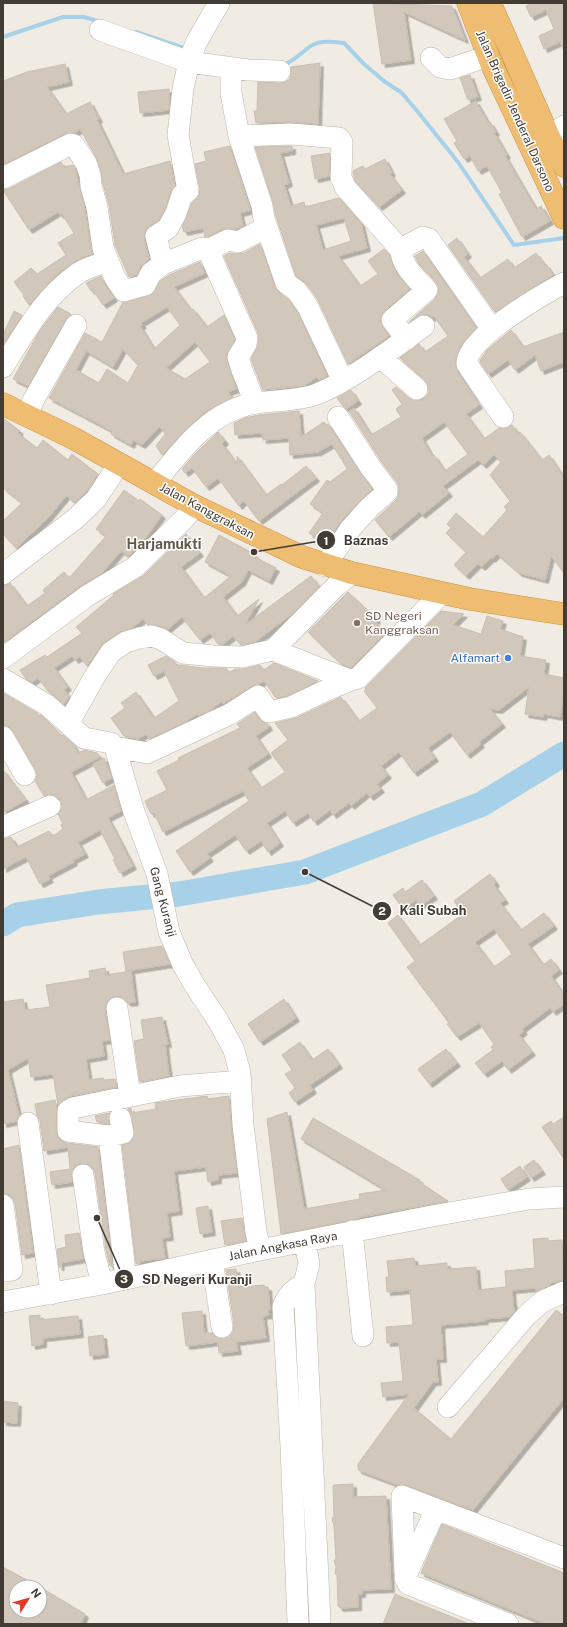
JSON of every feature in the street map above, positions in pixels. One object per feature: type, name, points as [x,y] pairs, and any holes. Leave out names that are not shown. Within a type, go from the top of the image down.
[{"type":"highway","name":"Jalan Brigadir Jenderal Darsono","points":[[468,3],[488,56],[564,217]]},
{"type":"highway","name":"Jalan Brigadir Jenderal Darsono","points":[[490,3],[556,132],[564,166]]},
{"type":"highway","name":"Jalan Kanggraksan","points":[[3,404],[120,464],[195,506],[276,546],[325,566],[470,599],[564,614]]},
{"type":"street","points":[[164,264],[156,236],[168,228],[176,213],[182,196],[188,191],[178,135],[183,88],[192,54],[219,3]]},
{"type":"street","points":[[100,30],[192,54],[231,68],[280,71]]},
{"type":"street","points":[[431,58],[440,67],[450,69],[488,56]]},
{"type":"street","points":[[231,68],[231,93],[239,136],[286,283],[297,291],[308,307],[343,381]]},
{"type":"street","points":[[239,136],[290,134],[339,138],[342,142],[341,177],[343,182],[391,240],[402,249]]},
{"type":"street","points":[[3,178],[71,144],[74,145],[86,163],[90,175],[102,248],[115,278],[124,291],[145,285],[151,273],[164,264],[202,248],[208,250],[228,240],[238,242],[267,227]]},
{"type":"street","points":[[402,249],[422,238],[429,239],[492,330]]},
{"type":"street","points":[[402,249],[401,258],[405,265],[427,290],[392,320],[407,339]]},
{"type":"street","points":[[208,250],[247,338],[246,344],[238,357],[255,403]]},
{"type":"street","points":[[3,367],[38,310],[77,274],[108,261]]},
{"type":"street","points":[[503,417],[467,364],[466,359],[473,349],[492,330],[514,313],[564,283]]},
{"type":"street","points":[[27,415],[33,401],[76,324]]},
{"type":"street","points":[[155,483],[190,441],[211,423],[233,409],[255,403],[316,394],[343,381],[407,339],[424,326]]},
{"type":"street","points":[[380,357],[417,389]]},
{"type":"street","points":[[325,566],[351,528],[370,507],[387,492],[387,489],[371,468],[338,417]]},
{"type":"street","points":[[3,574],[75,519],[96,499],[120,464]]},
{"type":"street","points":[[3,658],[87,596],[135,566],[184,519],[195,506]]},
{"type":"street","points":[[68,724],[111,652],[126,642],[152,636],[162,639],[183,653],[214,656],[242,657],[273,650],[336,586],[352,573]]},
{"type":"street","points":[[3,679],[47,705],[84,738],[111,743],[115,747],[147,753],[230,714],[258,696],[269,712],[290,707],[329,689],[358,678],[442,593]]},
{"type":"street","points":[[273,650],[352,680]]},
{"type":"street","points":[[3,737],[25,775]]},
{"type":"street","name":"Gang Kuranji","points":[[115,747],[134,809],[157,874],[168,932],[183,965],[217,1019],[234,1050],[241,1080],[243,1125],[256,1232],[260,1250]]},
{"type":"street","points":[[3,827],[50,806]]},
{"type":"street","points":[[117,1008],[130,1096]]},
{"type":"street","points":[[120,1118],[123,1133],[108,1136],[68,1131],[68,1111],[73,1108],[180,1086],[241,1080]]},
{"type":"street","points":[[28,1123],[51,1294]]},
{"type":"street","points":[[108,1136],[126,1278]]},
{"type":"street","points":[[83,1175],[94,1252],[102,1284]]},
{"type":"street","name":"Jalan Angkasa Raya","points":[[10,1301],[102,1284],[260,1250],[307,1249],[352,1232],[529,1199],[564,1197]]},
{"type":"street","points":[[3,1204],[10,1301]]},
{"type":"street","points":[[352,1232],[363,1336]]},
{"type":"street","points":[[301,1446],[324,1622],[309,1619],[296,1623],[304,1284],[309,1264],[307,1249]]},
{"type":"street","points":[[212,1260],[222,1327]]},
{"type":"street","points":[[448,1407],[527,1315],[543,1301],[564,1292]]},
{"type":"street","points":[[508,1624],[408,1584],[405,1578],[402,1496],[564,1558]]},
{"type":"street","points":[[405,1578],[436,1509]]},
{"type":"building","points":[[373,3],[452,6],[465,40],[404,12],[411,60],[382,64]]},
{"type":"building","points":[[532,3],[564,3],[564,51],[560,42],[544,49],[539,36],[554,29],[546,10],[531,17],[526,6]]},
{"type":"building","points":[[320,63],[318,124],[291,122],[256,123],[254,111],[257,111],[258,82],[285,82],[290,79],[291,67]]},
{"type":"building","points":[[65,64],[69,82],[47,87],[66,114],[90,102],[123,174],[170,161],[175,186],[171,191],[159,220],[149,226],[145,231],[144,239],[149,259],[140,267],[137,275],[129,277],[115,245],[109,205],[101,171],[96,157],[80,129],[75,133],[66,133],[3,165],[3,81],[27,72]]},
{"type":"building","points":[[470,75],[478,97],[468,100],[460,78]]},
{"type":"building","points":[[169,89],[169,110],[140,113],[138,92]]},
{"type":"building","points":[[476,101],[488,123],[490,122],[496,132],[494,133],[507,155],[505,156],[536,209],[541,206],[550,221],[522,237],[499,194],[502,193],[487,166],[478,171],[470,156],[464,159],[454,143],[457,141],[444,119]]},
{"type":"building","points":[[230,146],[251,210],[240,213],[243,226],[236,229],[223,229],[207,237],[205,237],[203,228],[184,232],[182,227],[192,203],[199,195],[200,189],[195,164],[206,161],[204,152]]},
{"type":"building","points":[[292,146],[292,151],[280,153],[289,183],[284,185],[291,206],[304,202],[305,207],[339,198],[361,223],[367,248],[338,256],[360,286],[378,274],[368,261],[384,249],[390,256],[396,273],[410,289],[384,311],[381,316],[380,322],[389,336],[348,364],[318,300],[307,284],[296,276],[255,147]],"holes":[[[344,218],[351,241],[323,250],[316,225]]]},
{"type":"building","points":[[330,153],[329,176],[315,179],[311,156]]},
{"type":"building","points":[[385,159],[392,173],[390,174],[402,190],[379,207],[355,181],[353,171],[363,166],[365,169]]},
{"type":"building","points":[[61,162],[64,167],[73,165],[75,168],[85,210],[92,254],[75,261],[57,274],[29,305],[23,296],[24,295],[14,282],[31,268],[37,274],[66,255],[58,243],[74,233],[62,214],[60,215],[58,212],[29,230],[3,190],[8,189]]},
{"type":"building","points":[[457,238],[468,254],[464,257],[480,278],[508,259],[514,268],[536,253],[553,275],[495,312],[448,245]]},
{"type":"building","points":[[260,244],[275,287],[279,293],[288,299],[298,313],[327,376],[319,380],[317,377],[305,385],[263,390],[251,359],[258,346],[258,333],[224,256],[230,253],[244,253]]},
{"type":"building","points":[[423,251],[476,328],[460,347],[455,361],[457,371],[479,405],[466,414],[484,439],[499,428],[504,429],[512,425],[518,433],[520,432],[542,460],[549,455],[564,478],[564,573],[551,556],[545,580],[519,573],[497,554],[482,567],[478,564],[466,576],[454,565],[466,552],[446,533],[451,528],[447,524],[456,513],[483,537],[507,510],[504,507],[510,501],[490,475],[501,462],[494,455],[483,465],[478,460],[443,486],[449,493],[422,515],[419,512],[389,537],[375,520],[395,501],[398,497],[399,489],[397,482],[381,461],[349,411],[354,408],[371,435],[401,417],[396,409],[402,404],[392,390],[396,387],[415,401],[426,397],[429,392],[428,385],[425,380],[400,358],[419,344],[425,352],[448,336],[434,316],[432,318],[429,315],[422,314],[409,322],[435,299],[439,287],[419,264],[415,256]],"holes":[[[444,422],[468,454],[445,471],[434,455],[432,456],[422,438]]]},
{"type":"building","points":[[200,262],[205,273],[174,287],[191,310],[193,309],[207,327],[224,315],[235,340],[226,356],[236,389],[228,392],[232,398],[205,412],[191,424],[162,455],[156,446],[166,433],[159,427],[142,445],[133,440],[131,445],[111,434],[112,431],[49,398],[85,333],[102,342],[123,302],[152,294],[160,281],[169,275]],"holes":[[[167,307],[180,325],[154,349],[140,326],[143,325],[141,323]],[[195,342],[210,362],[185,379],[166,368]],[[123,349],[138,365],[128,383],[107,369],[99,383],[76,370],[86,351],[113,367]]]},
{"type":"building","points":[[101,276],[114,298],[103,305],[93,290],[91,291],[86,283]]},
{"type":"building","points":[[58,307],[71,314],[66,319],[28,386],[13,379],[38,334],[44,325],[46,326],[45,324]]},
{"type":"building","points":[[14,311],[22,315],[3,345],[3,335]]},
{"type":"building","points":[[511,330],[523,347],[564,332],[564,362],[541,371],[535,355],[515,370],[508,360],[488,374],[480,362],[481,359],[487,350]]},
{"type":"building","points":[[351,390],[358,401],[346,409],[337,398]]},
{"type":"building","points":[[299,411],[301,437],[324,422],[326,425],[328,424],[372,489],[342,520],[325,544],[309,533],[323,513],[310,504],[327,480],[330,482],[347,469],[342,460],[343,457],[341,459],[332,444],[318,452],[290,455],[289,438],[263,440],[262,433],[235,435],[234,423],[245,418]]},
{"type":"building","points":[[3,418],[20,431],[18,433],[37,448],[43,440],[68,460],[72,454],[98,474],[87,491],[74,503],[67,495],[48,518],[16,548],[3,534],[3,521],[22,503],[3,488]]},
{"type":"building","points":[[218,432],[225,441],[222,444],[238,465],[237,456],[266,495],[281,484],[282,485],[306,466],[316,478],[259,521],[244,501],[239,506],[218,478],[206,487],[192,468],[185,473],[182,469]]},
{"type":"building","points":[[124,490],[139,501],[140,499],[162,515],[142,543],[129,556],[121,551],[101,574],[80,586],[3,643],[3,586],[10,583],[27,606],[45,593],[43,590],[64,572],[69,578],[106,536],[96,529]]},
{"type":"building","points":[[186,534],[200,553],[181,567],[204,598],[231,576],[205,562],[219,535],[256,555],[255,557],[276,568],[269,581],[248,570],[242,582],[223,597],[237,616],[259,599],[245,625],[311,576],[319,586],[292,614],[255,642],[241,645],[233,636],[223,644],[218,644],[210,633],[200,640],[182,617],[168,629],[155,625],[148,625],[143,619],[132,628],[120,632],[104,642],[87,666],[80,657],[75,660],[72,656],[54,668],[68,687],[64,690],[69,697],[64,704],[48,691],[38,678],[32,682],[26,679],[20,670],[45,655],[47,657],[82,633],[76,627],[114,595],[113,594],[143,576]]},
{"type":"building","points":[[348,592],[377,619],[375,622],[386,632],[351,668],[340,663],[308,632]]},
{"type":"building","points":[[441,611],[464,614],[453,625],[481,634],[487,616],[503,621],[500,629],[523,637],[520,656],[546,660],[544,674],[564,678],[564,690],[560,717],[544,714],[543,717],[525,714],[529,687],[499,710],[490,709],[502,724],[479,742],[481,744],[467,755],[450,732],[428,748],[435,758],[414,773],[399,752],[381,766],[388,775],[377,784],[381,789],[370,797],[367,793],[351,806],[349,803],[333,815],[330,810],[314,822],[308,813],[293,823],[285,811],[267,823],[280,843],[268,852],[261,841],[246,851],[235,835],[207,854],[210,858],[190,872],[176,851],[249,801],[243,791],[163,832],[154,813],[151,814],[145,801],[167,790],[157,771],[179,760],[178,758],[240,728],[237,724],[255,712],[259,719],[267,723],[269,727],[256,736],[268,754],[247,768],[261,788],[285,772],[271,753],[288,740],[275,723],[296,718],[341,697],[359,721],[377,708],[364,691],[366,689],[365,688]]},
{"type":"building","points":[[166,656],[175,662],[177,666],[226,668],[229,673],[235,669],[244,669],[260,665],[264,670],[274,663],[318,681],[287,696],[276,698],[264,681],[252,686],[223,704],[221,702],[211,710],[198,716],[197,714],[185,722],[149,739],[146,734],[138,739],[124,736],[111,718],[125,708],[121,703],[136,692],[154,718],[179,701],[164,671],[154,676],[148,665]]},
{"type":"building","points":[[3,693],[37,713],[39,716],[41,715],[62,736],[63,735],[73,744],[78,753],[84,750],[97,753],[100,757],[71,772],[86,800],[114,785],[121,811],[108,818],[133,866],[120,873],[113,860],[115,859],[100,830],[78,842],[85,854],[73,860],[74,862],[48,876],[50,879],[40,884],[26,857],[3,869],[3,839],[11,837],[17,847],[49,831],[53,836],[63,829],[61,825],[63,824],[58,814],[62,808],[61,801],[52,794],[44,796],[35,781],[37,775],[35,769],[13,731],[9,726],[3,725]]},
{"type":"building","points":[[104,758],[112,778],[103,783],[93,764]]},
{"type":"building","points":[[3,770],[26,800],[3,813]]},
{"type":"building","points":[[490,874],[496,883],[494,885],[505,900],[500,903],[521,930],[544,913],[554,926],[528,944],[543,965],[551,959],[559,970],[551,976],[564,995],[564,1004],[553,1012],[550,1008],[522,1029],[524,1031],[519,1035],[532,1052],[508,1070],[502,1061],[484,1074],[475,1063],[493,1050],[491,1047],[494,1044],[479,1023],[457,1037],[447,1024],[449,1023],[407,967],[415,961],[388,923],[398,915],[420,945],[463,914],[454,901]],"holes":[[[494,929],[512,954],[494,967],[475,942]]]},
{"type":"building","points":[[422,880],[434,896],[420,906],[416,900],[403,909],[393,895],[403,888],[405,892]]},
{"type":"building","points":[[162,946],[170,964],[126,971],[123,952]]},
{"type":"building","points":[[105,968],[106,975],[131,971],[135,1002],[128,1003],[121,997],[115,996],[109,999],[106,1003],[105,1009],[110,1040],[102,1041],[104,1056],[86,1059],[89,1080],[103,1078],[104,1080],[115,1079],[117,1087],[70,1096],[58,1105],[53,1074],[31,1077],[28,1058],[8,1070],[19,1116],[17,1121],[3,1124],[3,1002],[23,999],[25,1010],[50,1007],[46,985],[90,978],[89,971]]},
{"type":"building","points":[[284,999],[296,1018],[260,1042],[248,1024]]},
{"type":"building","points":[[162,1017],[168,1044],[165,1044],[169,1076],[140,1082],[134,1041],[144,1039],[141,1020]]},
{"type":"building","points":[[300,1042],[312,1060],[328,1049],[339,1065],[310,1085],[313,1090],[295,1102],[289,1093],[295,1088],[285,1074],[292,1070],[282,1055]]},
{"type":"building","points":[[446,1049],[457,1063],[429,1084],[418,1069]]},
{"type":"building","points":[[207,1096],[208,1099],[229,1096],[237,1173],[218,1175],[218,1180],[208,1182],[206,1167],[174,1171],[179,1211],[167,1213],[170,1237],[162,1238],[165,1258],[140,1261],[140,1264],[136,1264],[122,1145],[131,1142],[134,1136],[132,1116],[128,1109],[131,1108],[132,1113],[156,1109],[155,1103]]},
{"type":"building","points":[[55,1100],[57,1109],[56,1131],[61,1141],[98,1147],[112,1266],[110,1266],[106,1250],[93,1168],[87,1164],[81,1163],[76,1165],[72,1170],[72,1182],[52,1185],[50,1172],[70,1169],[68,1147],[44,1151],[40,1121],[35,1104]]},
{"type":"building","points":[[287,1112],[304,1209],[360,1199],[359,1194],[386,1190],[301,1139],[313,1118],[420,1180],[418,1181],[448,1201],[360,1217],[281,1234],[267,1119]]},
{"type":"building","points":[[110,1113],[109,1124],[97,1122],[95,1116]]},
{"type":"building","points":[[564,1117],[564,1159],[542,1127],[551,1121],[553,1124]]},
{"type":"building","points":[[19,1145],[33,1253],[22,1255],[15,1203],[12,1197],[3,1193],[3,1149]]},
{"type":"building","points":[[534,1160],[542,1171],[531,1178],[524,1167]]},
{"type":"building","points":[[520,1166],[527,1177],[508,1190],[501,1179]]},
{"type":"building","points":[[208,1206],[212,1232],[200,1234],[196,1208]]},
{"type":"building","points":[[242,1218],[246,1241],[225,1245],[221,1221]]},
{"type":"building","points":[[79,1233],[83,1259],[60,1263],[61,1267],[59,1267],[57,1249],[66,1247],[65,1235]]},
{"type":"building","points":[[548,1238],[548,1241],[562,1240],[564,1280],[550,1283],[550,1285],[536,1291],[536,1288],[512,1290],[514,1312],[510,1317],[441,1325],[443,1359],[436,1359],[438,1382],[433,1382],[414,1408],[451,1439],[556,1310],[564,1316],[564,1398],[473,1510],[406,1485],[398,1485],[358,1470],[358,1464],[409,1394],[383,1397],[381,1383],[403,1381],[399,1342],[387,1343],[386,1327],[413,1325],[410,1290],[387,1292],[386,1277],[389,1277],[387,1261],[414,1258],[415,1266],[447,1263],[447,1269],[476,1267],[478,1290],[506,1287],[505,1271],[535,1268],[533,1239]]},
{"type":"building","points":[[236,1269],[238,1286],[264,1285],[264,1287],[268,1287],[270,1310],[268,1310],[269,1315],[263,1316],[266,1338],[236,1342],[238,1351],[219,1353],[218,1342],[186,1346],[182,1313],[202,1311],[204,1333],[212,1333],[217,1338],[223,1339],[229,1337],[233,1332],[234,1325],[226,1270]]},
{"type":"building","points":[[40,1315],[40,1320],[78,1316],[80,1334],[43,1338],[43,1344],[32,1346],[29,1316]]},
{"type":"building","points":[[103,1335],[105,1354],[90,1356],[88,1337]]},
{"type":"building","points":[[3,1401],[18,1403],[17,1423],[3,1422]]},
{"type":"building","points":[[353,1484],[353,1497],[386,1496],[391,1589],[362,1590],[362,1594],[358,1594],[358,1607],[340,1608],[338,1606],[337,1574],[335,1574],[336,1567],[334,1560],[336,1560],[334,1526],[332,1518],[334,1518],[333,1486]]},
{"type":"building","points":[[442,1524],[564,1573],[564,1624],[545,1624],[421,1573]]},
{"type":"building","points":[[3,1567],[25,1579],[8,1579],[8,1619],[48,1619],[48,1592],[85,1614],[81,1624],[8,1624],[3,1622]]},
{"type":"building","points":[[395,1594],[467,1623],[467,1624],[383,1624]]},
{"type":"waterway","points":[[3,37],[63,17],[84,17],[101,22]]},
{"type":"waterway","points":[[136,32],[187,49]]},
{"type":"waterway","points":[[282,65],[317,43],[344,43],[364,64],[384,81],[402,93],[458,162],[514,245],[564,238]]},
{"type":"waterway","points":[[3,924],[17,915],[98,902],[179,894],[305,872],[482,804],[564,754]]},
{"type":"place","name":"Baznas","points":[[254,552]]},
{"type":"place","name":"SD Negeri Kanggraksan","points":[[357,623]]},
{"type":"place","name":"Alfamart","points":[[508,658]]},
{"type":"place","name":"Kali Subah","points":[[305,872]]},
{"type":"place","name":"SD Negeri Kuranji","points":[[97,1218]]},
{"type":"district","name":"Harjamukti","points":[[164,544]]}]
